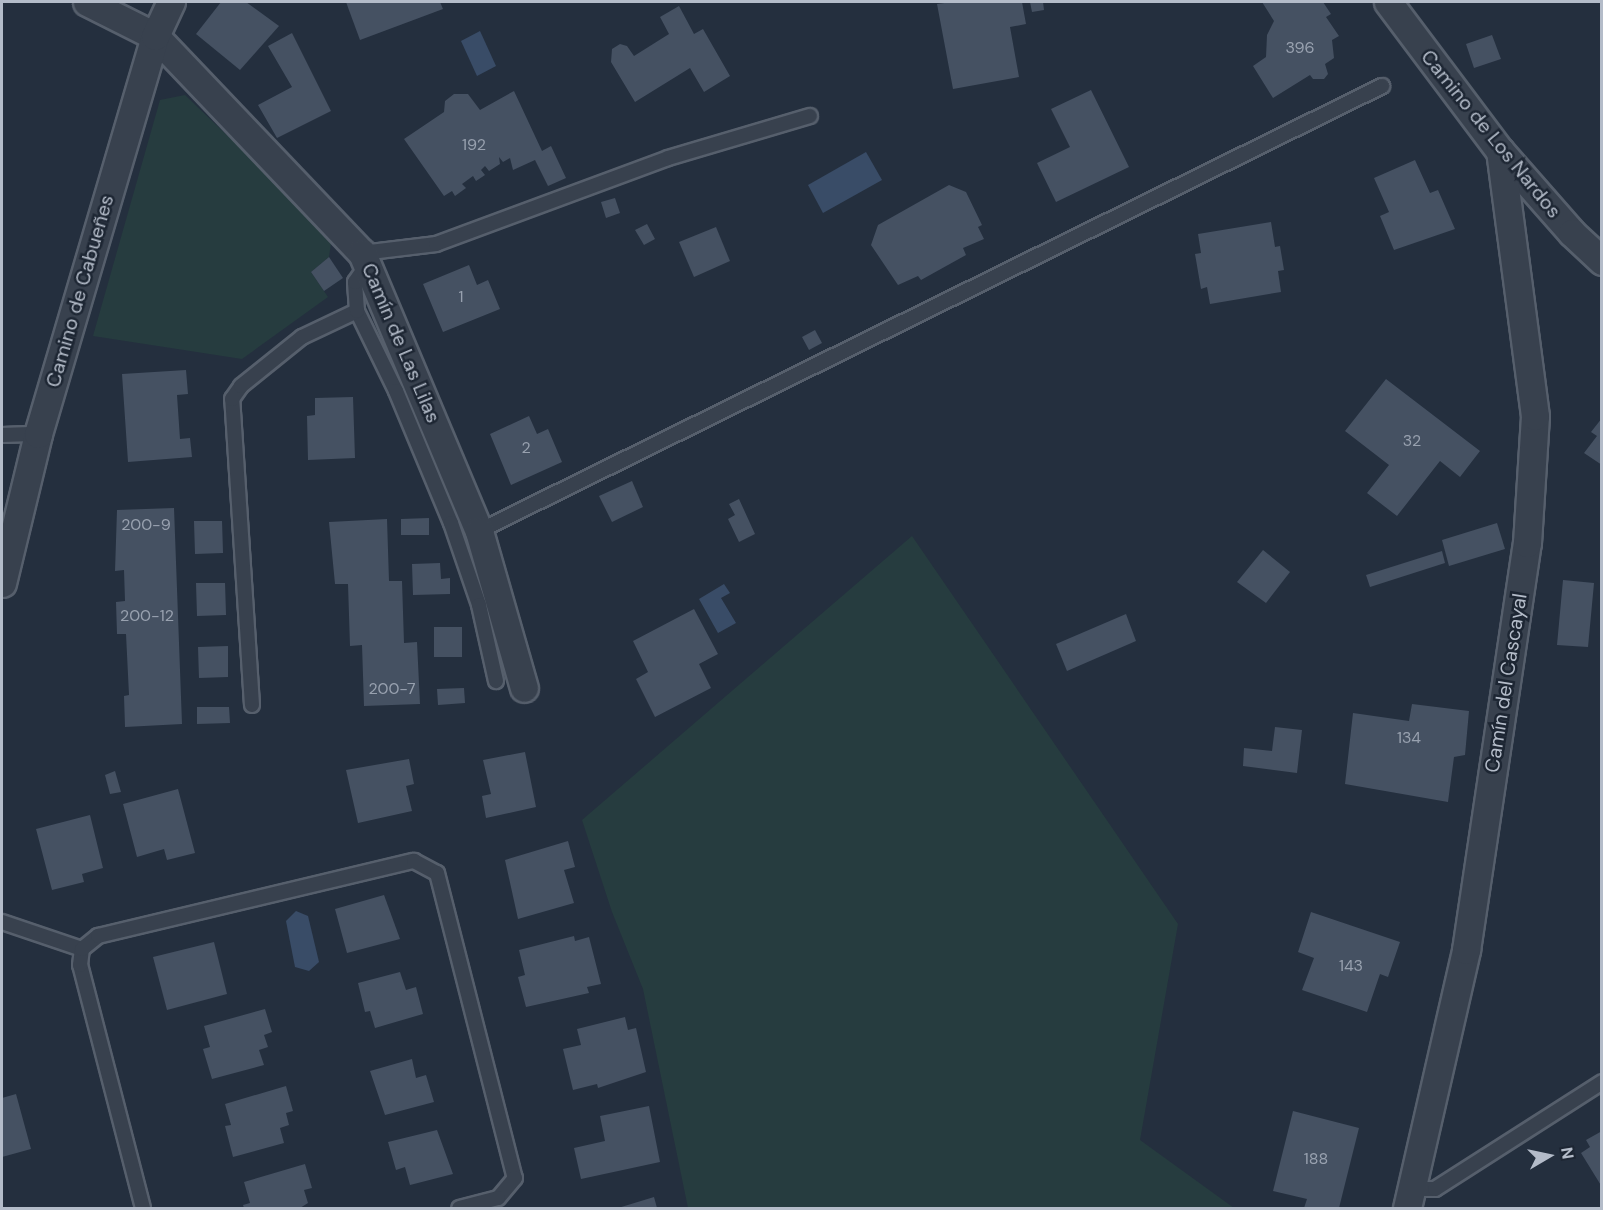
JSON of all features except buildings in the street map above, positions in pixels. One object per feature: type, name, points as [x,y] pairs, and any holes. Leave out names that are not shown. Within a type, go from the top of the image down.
[{"type":"street","name":"Camín de Las Lilas","points":[[87,2],[155,36],[365,259],[479,531],[524,688]]},
{"type":"street","name":"Camino de Cabueñes","points":[[2,584],[38,434],[155,36],[171,2]]},
{"type":"street","name":"Camino de Los Nardos","points":[[1388,2],[1500,151],[1572,233],[1602,261]]},
{"type":"street","name":"Camín del Cascayal","points":[[1410,1199],[1466,950],[1527,543],[1534,416],[1500,151]]},
{"type":"lane","points":[[479,531],[1382,87]]},
{"type":"lane","points":[[496,681],[479,605],[451,523],[396,391],[357,311],[355,282],[365,259],[436,244],[668,158],[810,116]]},
{"type":"lane","points":[[252,705],[232,399],[241,386],[302,338],[357,311]]},
{"type":"lane","points":[[2,435],[38,434]]},
{"type":"lane","points":[[143,1209],[80,965],[82,949],[98,936],[414,861],[437,873],[515,1178],[498,1198],[459,1209]]},
{"type":"lane","points":[[2,922],[82,949]]},
{"type":"lane","points":[[1410,1199],[1435,1190],[1602,1082]]},
{"type":"green space","points":[[185,95],[332,236],[329,257],[311,272],[328,297],[242,359],[93,336],[160,100]]},
{"type":"green space","points":[[912,536],[1178,924],[1140,1140],[1234,1208],[688,1208],[643,989],[612,912],[582,820]]},
{"type":"water","points":[[480,31],[496,66],[477,76],[461,41]]},
{"type":"water","points":[[866,152],[882,180],[823,213],[808,185]]},
{"type":"water","points":[[724,584],[730,593],[721,598],[736,623],[718,633],[699,599]]},
{"type":"water","points":[[296,911],[308,916],[319,962],[309,971],[295,967],[286,921]]}]
